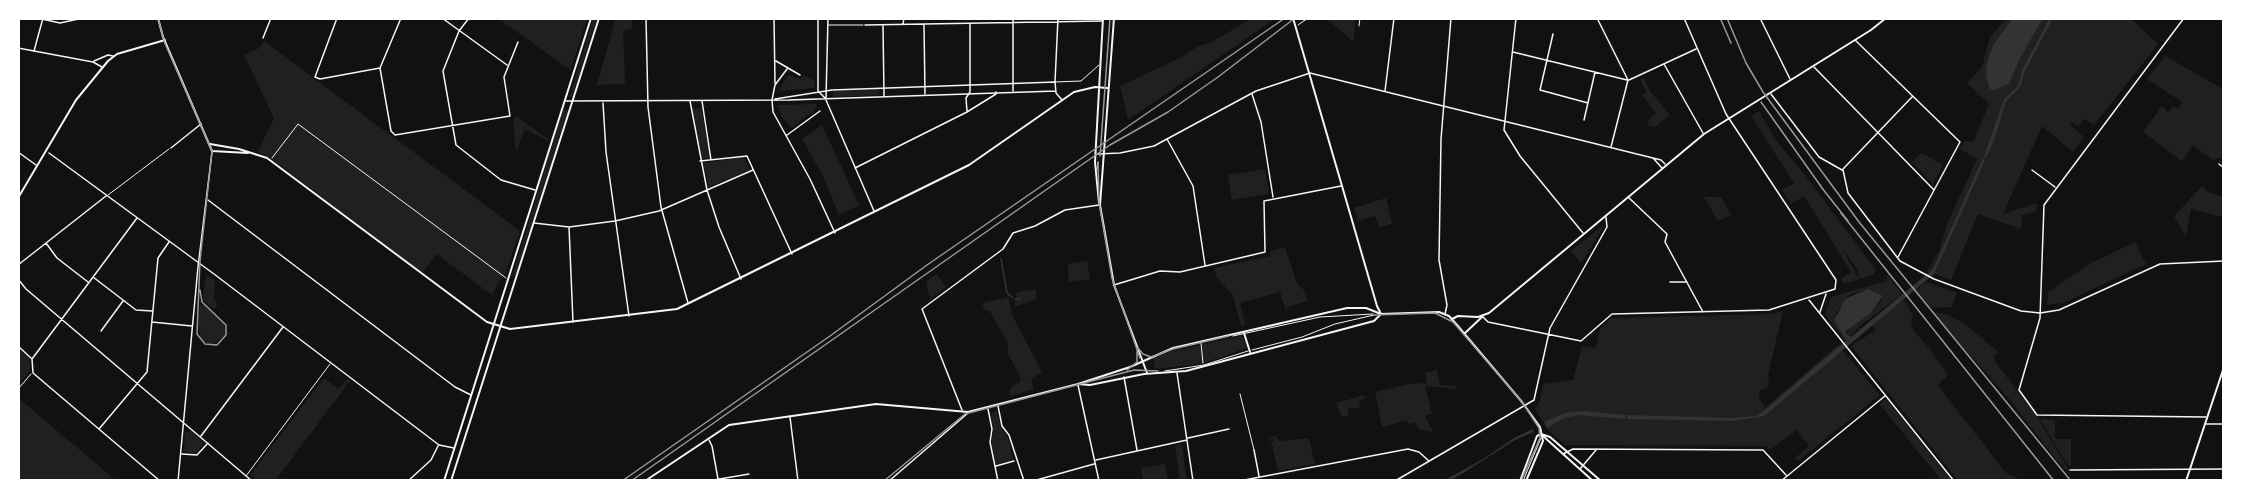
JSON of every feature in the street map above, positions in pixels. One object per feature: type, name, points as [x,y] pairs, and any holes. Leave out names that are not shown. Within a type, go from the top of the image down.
[{"type":"main road","points":[[158,18],[212,151],[251,153]]},
{"type":"main road","points":[[444,481],[591,18]]},
{"type":"main road","points":[[452,481],[599,18]]},
{"type":"main road","points":[[1100,205],[1102,154],[1114,18]]},
{"type":"main road","points":[[1293,18],[1381,314]]},
{"type":"main road","points":[[1464,334],[1704,134],[1813,67],[1886,18]]},
{"type":"main road","points":[[1103,20],[1095,154],[1096,184],[1114,285],[1148,374]]},
{"type":"main road","points":[[18,198],[76,100],[113,56],[165,40]]},
{"type":"main road","points":[[210,144],[251,153],[270,161],[435,285],[493,324],[510,329],[665,312],[689,303],[969,165],[1078,90],[1107,88]]},
{"type":"main road","points":[[505,288],[512,290]]},
{"type":"main road","points":[[645,481],[729,425],[876,404],[969,412],[1078,384],[1143,361],[1171,348],[1347,308],[1366,308],[1381,314],[1426,311],[1445,314],[1452,319],[1539,425],[1543,441],[1523,481]]},
{"type":"main road","points":[[1078,384],[1092,384],[1148,374],[1177,373],[1250,351],[1371,322],[1381,314]]},
{"type":"main road","points":[[1452,319],[1483,316]]},
{"type":"main road","points":[[1245,333],[1250,351]]},
{"type":"main road","points":[[2186,481],[2222,380],[2224,367]]},
{"type":"main road","points":[[1541,433],[1566,450],[1601,481]]},
{"type":"main road","points":[[1541,433],[1593,481]]},
{"type":"main road","points":[[1523,481],[1537,436],[1541,433]]},
{"type":"street","points":[[34,51],[42,19],[60,24],[83,18]]},
{"type":"street","points":[[263,38],[271,18]]},
{"type":"street","points":[[337,18],[314,73],[318,79],[381,68]]},
{"type":"street","points":[[401,18],[381,68],[391,131],[398,135],[510,116],[504,77],[518,42]]},
{"type":"street","points":[[441,18],[508,66]]},
{"type":"street","points":[[469,18],[459,31],[443,70],[456,145],[501,180],[536,190]]},
{"type":"street","points":[[646,18],[647,102],[662,209],[689,303]]},
{"type":"street","points":[[774,18],[775,85],[772,100],[775,116],[835,232]]},
{"type":"street","points":[[818,18],[818,92],[826,99],[875,212]]},
{"type":"street","points":[[826,99],[828,18]]},
{"type":"street","points":[[903,25],[904,18]]},
{"type":"street","points":[[1013,18],[1013,91]]},
{"type":"street","points":[[1058,18],[1055,81],[1056,90],[1062,100]]},
{"type":"street","points":[[1385,92],[1394,18]]},
{"type":"street","points":[[1445,314],[1448,305],[1439,260],[1442,106],[1451,18]]},
{"type":"street","points":[[1516,18],[1504,130],[1520,156],[1584,234]]},
{"type":"street","points":[[1598,18],[1628,80],[1611,148]]},
{"type":"street","points":[[1483,316],[1488,322],[1581,341],[1612,314],[1769,310],[1809,299],[1836,287],[1836,280],[1729,119],[1684,18]]},
{"type":"street","points":[[1760,18],[1791,80]]},
{"type":"street","points":[[2184,18],[2044,205],[2040,313],[2019,390],[2037,415],[2207,417]]},
{"type":"street","points":[[865,25],[1103,20]]},
{"type":"street","points":[[967,112],[966,98],[970,92],[970,23]]},
{"type":"street","points":[[924,24],[925,94]]},
{"type":"street","points":[[883,25],[884,96]]},
{"type":"street","points":[[1553,34],[1540,90],[1588,103]]},
{"type":"street","points":[[1855,40],[1960,142],[1897,257]]},
{"type":"street","points":[[18,48],[93,62],[102,68]]},
{"type":"street","points":[[1512,52],[1628,80],[1697,48]]},
{"type":"street","points":[[93,62],[108,55],[113,56]]},
{"type":"street","points":[[775,62],[800,75]]},
{"type":"street","points":[[1664,64],[1704,134]]},
{"type":"street","points":[[1813,67],[1935,190]]},
{"type":"street","points":[[775,85],[788,69]]},
{"type":"street","points":[[1584,120],[1595,72]]},
{"type":"street","points":[[1095,154],[1145,149],[1252,93],[1310,73],[1662,160],[1666,165]]},
{"type":"street","points":[[772,100],[827,90],[1055,81]]},
{"type":"street","points":[[565,101],[603,103],[826,99],[1056,90]]},
{"type":"street","points":[[855,168],[967,112],[996,92]]},
{"type":"street","points":[[1252,93],[1261,122],[1273,198]]},
{"type":"street","points":[[1770,93],[1819,157],[1842,170],[1848,194],[1897,257],[1934,279],[2010,308],[2040,313],[2059,309],[2160,264],[2224,261]]},
{"type":"street","points":[[1842,170],[1912,96]]},
{"type":"street","points":[[690,101],[699,162],[706,190],[741,279]]},
{"type":"street","points":[[702,101],[711,160]]},
{"type":"street","points":[[603,103],[615,221],[629,316]]},
{"type":"street","points":[[786,136],[820,111]]},
{"type":"street","points":[[171,148],[201,124]]},
{"type":"street","points":[[1167,139],[1193,186],[1205,266]]},
{"type":"street","points":[[178,481],[192,326],[212,151]]},
{"type":"street","points":[[18,152],[37,165]]},
{"type":"street","points":[[49,153],[199,263],[439,445],[454,448]]},
{"type":"street","points":[[699,162],[745,155],[792,254]]},
{"type":"street","points":[[1652,158],[1662,168]]},
{"type":"street","points":[[2219,164],[2224,168]]},
{"type":"street","points":[[534,223],[569,227],[615,221],[662,209],[753,170]]},
{"type":"street","points":[[2032,170],[2056,188]]},
{"type":"street","points":[[1114,285],[1160,271],[1180,272],[1266,251],[1262,206],[1265,200],[1342,186]]},
{"type":"street","points":[[18,265],[106,196]]},
{"type":"street","points":[[1627,197],[1667,234],[1665,242],[1703,312]]},
{"type":"street","points":[[207,199],[455,387],[471,395]]},
{"type":"street","points":[[962,411],[962,405],[922,309],[1004,249],[1013,233],[1035,226],[1065,210],[1100,205]]},
{"type":"street","points":[[1395,481],[1535,398],[1548,334],[1563,303],[1607,227],[1609,222],[1606,216]]},
{"type":"street","points":[[138,218],[32,358],[33,373],[160,481]]},
{"type":"street","points":[[569,227],[573,322]]},
{"type":"street","points":[[99,429],[147,372],[158,258],[170,242]]},
{"type":"street","points":[[46,243],[57,258],[89,282]]},
{"type":"street","points":[[93,277],[136,309],[153,311]]},
{"type":"street","points":[[18,279],[252,481]]},
{"type":"street","points":[[1670,282],[1688,281]]},
{"type":"street","points":[[1819,313],[1826,293]]},
{"type":"street","points":[[1809,299],[1954,481]]},
{"type":"street","points":[[101,331],[123,300]]},
{"type":"street","points":[[152,322],[192,326]]},
{"type":"street","points":[[200,437],[283,326]]},
{"type":"street","points":[[18,346],[32,358]]},
{"type":"street","points":[[1177,373],[1193,481]]},
{"type":"street","points":[[1124,377],[1137,451]]},
{"type":"street","points":[[1078,384],[1099,481]]},
{"type":"street","points":[[1781,481],[1886,396]]},
{"type":"street","points":[[997,405],[1001,424],[1010,438],[1015,461],[1024,481]]},
{"type":"street","points":[[988,408],[992,427],[990,440],[998,481]]},
{"type":"street","points":[[890,481],[969,412]]},
{"type":"street","points":[[790,416],[798,481]]},
{"type":"street","points":[[2205,424],[2224,424]]},
{"type":"street","points":[[1095,460],[1229,429]]},
{"type":"street","points":[[708,438],[712,446],[718,479]]},
{"type":"street","points":[[181,454],[197,455],[208,443]]},
{"type":"street","points":[[408,481],[431,460],[439,445]]},
{"type":"street","points":[[1239,481],[1408,449],[1419,452],[1430,461]]},
{"type":"street","points":[[1562,454],[1566,450],[1596,449],[1763,450],[1786,475]]},
{"type":"street","points":[[1579,469],[1596,449]]},
{"type":"street","points":[[1254,450],[1259,477]]},
{"type":"street","points":[[995,466],[1015,461]]},
{"type":"street","points":[[1033,481],[1095,464]]},
{"type":"street","points":[[2070,470],[2224,469]]},
{"type":"street","points":[[708,481],[749,474]]},
{"type":"street","points":[[1051,476],[1052,481]]},
{"type":"lane","points":[[1296,26],[1308,18]]},
{"type":"lane","points":[[1359,26],[1360,18]]},
{"type":"lane","points":[[828,26],[865,25]]},
{"type":"lane","points":[[1055,81],[1082,81],[1101,65]]},
{"type":"lane","points":[[270,161],[298,124],[508,278]]},
{"type":"lane","points":[[106,196],[171,148]]},
{"type":"lane","points":[[1096,184],[1098,162]]},
{"type":"lane","points":[[1229,336],[1320,317],[1374,315],[1336,323],[1304,336],[1250,351]]},
{"type":"lane","points":[[1154,374],[1204,366],[1201,341]]},
{"type":"lane","points":[[246,476],[331,362]]},
{"type":"lane","points":[[18,388],[33,373]]},
{"type":"lane","points":[[1240,394],[1254,450]]},
{"type":"lane","points":[[1523,481],[1541,438]]},
{"type":"shaded area","points":[[498,18],[587,18],[571,70],[545,52]]},
{"type":"shaded area","points":[[593,18],[597,18],[572,97],[569,97]]},
{"type":"shaded area","points":[[616,18],[632,18],[632,29],[623,31],[625,84],[597,85]]},
{"type":"shaded area","points":[[1253,18],[1276,18],[1128,120],[1120,86],[1180,58],[1198,46],[1210,43]]},
{"type":"shaded area","points":[[1326,18],[1355,18],[1354,39],[1351,40]]},
{"type":"shaded area","points":[[2007,18],[2130,18],[2158,44],[2094,125],[2085,119],[2078,127],[2073,122],[2070,125],[2084,137],[2073,152],[2042,126],[2003,214],[2037,203],[2037,211],[2022,215],[2021,229],[1978,214],[1951,280],[1927,271],[1940,249],[1947,224],[1977,159],[1960,149],[1965,141],[1973,142],[1989,104],[1967,83],[1982,67],[1990,37]]},
{"type":"shaded area","points":[[2013,18],[2043,18],[2019,60],[2009,84],[1994,90],[1990,89],[1986,67],[1993,45]]},
{"type":"shaded area","points":[[2050,18],[2053,18],[2025,71],[2020,87],[2006,101],[1986,158],[1984,157],[2004,99],[2018,86],[2022,70]]},
{"type":"shaded area","points":[[264,41],[520,231],[506,273],[492,295],[437,254],[422,273],[273,160],[258,152],[274,118],[244,55],[259,48]]},
{"type":"shaded area","points":[[2165,56],[2223,89],[2224,160],[2219,158],[2213,160],[2193,145],[2182,161],[2143,132],[2162,106],[2168,113],[2173,106],[2178,109],[2182,102],[2147,79]]},
{"type":"shaded area","points":[[788,75],[801,79],[803,75],[815,81],[815,88],[779,91]]},
{"type":"shaded area","points":[[1644,78],[1649,90],[1670,115],[1655,127],[1647,125],[1649,119],[1656,114],[1642,95],[1646,92],[1640,79]]},
{"type":"shaded area","points":[[879,89],[880,95],[833,97],[833,91]]},
{"type":"shaded area","points":[[817,104],[813,113],[792,128],[782,117],[777,105]]},
{"type":"shaded area","points":[[701,108],[710,157],[701,159],[692,109]]},
{"type":"shaded area","points":[[563,110],[568,110],[515,276],[512,276]]},
{"type":"shaded area","points":[[1759,111],[1775,139],[1876,270],[1874,274],[1860,279],[1856,267],[1842,248],[1859,279],[1844,284],[1841,279],[1851,272],[1804,196],[1791,204],[1782,190],[1794,183],[1751,116]]},
{"type":"shaded area","points":[[518,117],[549,140],[525,129],[516,152],[513,118]]},
{"type":"shaded area","points":[[822,125],[859,205],[839,215],[823,176],[802,139]]},
{"type":"shaded area","points":[[1922,153],[1943,165],[1933,184],[1912,162]]},
{"type":"shaded area","points":[[744,157],[750,170],[709,187],[703,163]]},
{"type":"shaded area","points":[[1983,158],[1985,160],[1934,274],[1764,416],[1734,421],[1627,419],[1628,415],[1732,418],[1756,416],[1764,411],[1849,338],[1846,340],[1834,320],[1845,299],[1868,289],[1883,296],[1871,313],[1847,330],[1846,334],[1851,337],[1933,269]]},
{"type":"shaded area","points":[[1265,169],[1269,194],[1232,200],[1228,175]]},
{"type":"shaded area","points":[[2202,186],[2208,192],[2224,197],[2224,217],[2191,209],[2186,237],[2174,216]]},
{"type":"shaded area","points":[[1704,197],[1721,197],[1731,215],[1718,221]]},
{"type":"shaded area","points":[[1386,198],[1392,224],[1379,227],[1375,216],[1358,221],[1354,208]]},
{"type":"shaded area","points":[[1601,227],[1602,229],[1581,264],[1571,251]]},
{"type":"shaded area","points":[[2135,242],[2146,264],[2063,303],[2047,305],[2048,292],[2091,263]]},
{"type":"shaded area","points":[[1285,247],[1297,284],[1304,290],[1307,301],[1287,307],[1288,317],[1280,292],[1240,303],[1245,325],[1241,326],[1233,296],[1216,276],[1214,268],[1270,256],[1270,251]]},
{"type":"shaded area","points":[[1087,261],[1090,279],[1069,282],[1068,264]]},
{"type":"shaded area","points":[[937,274],[946,287],[930,299],[926,281]]},
{"type":"shaded area","points":[[206,275],[215,280],[214,300],[218,304],[214,309],[203,300]]},
{"type":"shaded area","points":[[1887,275],[1902,294],[1861,325],[1845,341],[1825,314],[1831,297],[1886,281]],"holes":[[[1868,289],[1883,299],[1871,313],[1851,326],[1846,339],[1834,320],[1836,313],[1849,295]]]},
{"type":"shaded area","points":[[1926,282],[1957,293],[1952,307],[1932,308],[1915,291]]},
{"type":"shaded area","points":[[1036,289],[1037,299],[1014,307],[1017,292]]},
{"type":"shaded area","points":[[1009,297],[1012,315],[1042,372],[1031,379],[1034,389],[1010,396],[1009,391],[1013,385],[1021,382],[1020,376],[1008,354],[1008,344],[989,310],[985,311],[982,303]]},
{"type":"shaded area","points":[[200,301],[201,306],[203,304],[224,323],[225,334],[216,343],[209,344],[201,340],[199,326],[198,334]]},
{"type":"shaded area","points":[[1905,301],[1913,316],[1911,323],[1914,331],[1948,375],[1938,385],[2005,472],[2021,481],[1958,481],[1851,346],[1876,330],[1873,326],[1875,322]]},
{"type":"shaded area","points":[[1783,311],[1767,379],[1769,380],[1768,388],[1760,390],[1759,398],[1765,408],[1838,345],[1880,395],[1798,461],[1795,458],[1809,446],[1796,430],[1770,450],[1766,446],[1565,445],[1548,430],[1535,409],[1540,401],[1543,384],[1573,380],[1582,346],[1596,348],[1600,329],[1611,318],[1771,314]]},
{"type":"shaded area","points":[[1932,312],[1946,314],[1965,324],[1998,352],[1993,357],[1997,364],[2038,418],[2071,474],[2057,461],[2010,400]]},
{"type":"shaded area","points":[[1241,336],[1247,348],[1201,364],[1155,369],[1153,359],[1164,353]]},
{"type":"shaded area","points":[[18,348],[29,358],[30,370],[18,385]]},
{"type":"shaded area","points":[[1437,370],[1440,385],[1457,386],[1456,389],[1425,386],[1432,414],[1425,416],[1434,433],[1419,429],[1415,422],[1409,424],[1407,420],[1382,427],[1375,392],[1409,384],[1427,383],[1425,373]]},
{"type":"shaded area","points":[[324,378],[339,389],[347,379],[350,381],[275,481],[257,481],[250,475]]},
{"type":"shaded area","points":[[1364,395],[1365,399],[1359,400],[1360,408],[1348,408],[1348,416],[1342,417],[1336,403]]},
{"type":"shaded area","points":[[18,398],[117,481],[18,481]]},
{"type":"shaded area","points":[[1883,400],[1887,400],[1952,481],[1942,481],[1880,405]]},
{"type":"shaded area","points":[[997,411],[1000,426],[1008,438],[1013,460],[996,464],[991,441],[994,430],[990,413]]},
{"type":"shaded area","points":[[1582,411],[1626,415],[1625,419],[1579,415],[1564,418],[1547,428],[1544,422],[1565,413]]},
{"type":"shaded area","points":[[2040,419],[2055,420],[2055,433],[2053,433],[2056,439],[2071,439],[2071,465],[2068,466]]},
{"type":"shaded area","points":[[1533,429],[1534,432],[1515,440],[1449,481],[1443,481],[1485,458],[1514,438]]},
{"type":"shaded area","points":[[191,431],[204,443],[195,454],[184,451],[185,432]]},
{"type":"shaded area","points":[[1275,436],[1279,441],[1309,438],[1315,464],[1278,471],[1272,444],[1269,443],[1274,441],[1269,437]]},
{"type":"shaded area","points":[[1182,444],[1187,481],[1180,481],[1175,446]]},
{"type":"shaded area","points":[[1165,464],[1168,481],[1143,481],[1141,468]]},
{"type":"waterway","points":[[1001,259],[1007,293],[1013,298]]},
{"type":"waterway","points":[[1015,299],[1021,299]]},
{"type":"tram line","points":[[158,18],[164,41],[212,151],[200,261],[197,334],[205,344],[217,345],[226,335],[226,325],[202,302],[200,290]]},
{"type":"tram line","points":[[1100,156],[1110,18]]},
{"type":"tram line","points":[[631,481],[1110,145],[1168,112],[1295,18]]},
{"type":"tram line","points":[[1727,18],[1746,63],[1763,92],[1859,222],[2071,481]]},
{"type":"tram line","points":[[1761,102],[1820,185]]},
{"type":"tram line","points":[[1098,162],[1099,202],[1112,278],[1140,358]]},
{"type":"tram line","points":[[1822,188],[1848,221]]},
{"type":"tram line","points":[[1374,315],[1435,313],[1453,322],[1522,402],[1539,428],[1540,438],[1521,481]]},
{"type":"tram line","points":[[1138,348],[1143,354],[1151,357],[1173,349],[1229,336]]},
{"type":"tram line","points":[[1127,370],[1137,362],[1137,350]]},
{"type":"tram line","points":[[884,481],[965,414],[1134,370],[1158,371]]},
{"type":"railway","points":[[622,481],[830,336],[927,265],[1285,18]]},
{"type":"railway","points":[[1721,20],[1731,43]]},
{"type":"railway","points":[[1841,213],[2054,481]]}]
